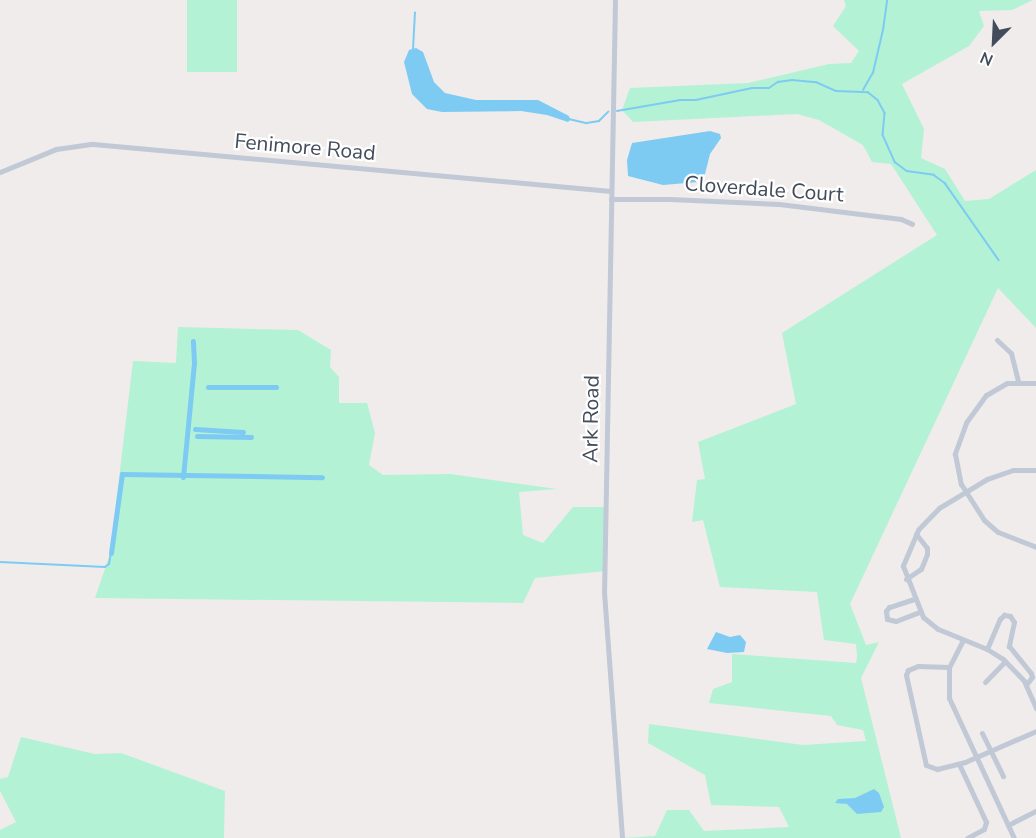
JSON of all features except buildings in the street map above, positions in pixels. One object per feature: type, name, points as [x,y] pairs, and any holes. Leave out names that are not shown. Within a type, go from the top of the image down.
[{"type":"street","name":"Ark Road","points":[[615,0],[604,592],[622,838]]},
{"type":"street","name":"Fenimore Road","points":[[0,171],[56,149],[93,144],[611,191]]},
{"type":"street","name":"Cloverdale Court","points":[[611,199],[779,204],[901,219],[912,224]]},
{"type":"street","points":[[997,340],[1011,353],[1018,382]]},
{"type":"street","points":[[1036,383],[1018,382],[1001,385],[986,395],[963,428],[955,459],[959,478],[981,517],[993,529],[1036,547]]},
{"type":"street","points":[[1036,470],[1013,470],[987,479],[930,515],[916,534],[903,562],[906,579],[914,599],[920,612],[932,626],[987,649],[1005,661],[1026,684],[1036,708]]},
{"type":"street","points":[[906,579],[921,569],[927,554],[927,548],[916,534]]},
{"type":"street","points":[[914,599],[889,608],[886,613],[887,619],[896,621],[920,612]]},
{"type":"street","points":[[987,649],[1000,619],[1004,615],[1010,616],[1014,622],[1009,646],[1031,673],[1032,677],[1026,684]]},
{"type":"street","points":[[963,640],[949,667],[947,683],[951,706],[1014,838]]},
{"type":"street","points":[[985,682],[1005,661]]},
{"type":"street","points":[[949,667],[914,667],[906,672],[926,765],[937,769],[959,764],[1036,731]]},
{"type":"street","points":[[982,734],[1003,776]]},
{"type":"street","points":[[959,764],[986,822],[984,829],[967,838]]},
{"type":"street","points":[[1008,825],[1036,811]]},
{"type":"green space","points":[[187,0],[237,0],[237,72],[187,72]]},
{"type":"green space","points":[[844,0],[1033,0],[1012,10],[979,11],[984,26],[969,46],[902,84],[924,129],[921,158],[945,169],[965,201],[989,199],[1036,170],[1036,328],[998,288],[850,604],[866,645],[879,642],[861,678],[901,838],[622,838],[655,836],[667,810],[689,810],[704,831],[789,827],[779,807],[711,805],[705,775],[648,743],[649,724],[803,745],[866,741],[863,730],[837,725],[831,716],[709,703],[713,689],[732,682],[732,654],[856,663],[857,656],[856,644],[824,640],[817,592],[720,587],[703,520],[692,522],[697,480],[705,479],[698,442],[796,404],[782,333],[937,235],[891,164],[872,162],[863,145],[819,120],[797,114],[633,122],[622,110],[630,88],[748,83],[829,64],[851,63],[859,51],[833,26],[846,6]]},
{"type":"green space","points":[[178,327],[298,330],[331,350],[330,367],[339,377],[339,403],[367,403],[375,433],[369,465],[383,475],[450,474],[557,489],[519,492],[523,535],[543,543],[573,507],[607,507],[606,571],[535,578],[523,603],[95,598],[110,554],[133,361],[176,363]]},
{"type":"green space","points":[[21,737],[95,754],[121,753],[225,791],[224,838],[0,838],[0,830],[16,822],[0,791],[0,779],[8,777]]},
{"type":"water","points":[[416,48],[423,52],[434,82],[445,93],[476,100],[538,100],[569,116],[570,120],[568,122],[547,115],[521,111],[442,112],[427,109],[412,94],[404,62],[409,50]]},
{"type":"water","points":[[710,131],[720,134],[721,138],[710,154],[704,178],[698,182],[663,185],[628,176],[627,160],[632,143]]},
{"type":"water","points":[[716,632],[730,637],[740,635],[746,642],[744,652],[727,653],[707,649]]},
{"type":"water","points":[[874,789],[879,793],[884,807],[881,812],[857,814],[847,804],[835,803],[838,799],[855,798]]},
{"type":"waterway","points":[[863,90],[873,73],[887,0]]},
{"type":"waterway","points":[[413,50],[415,13]]},
{"type":"waterway","points":[[617,111],[680,100],[696,100],[752,88],[769,88],[778,82],[792,80],[816,82],[836,91],[868,92],[878,100],[885,113],[883,135],[895,162],[907,171],[934,175],[945,183],[999,260]]},
{"type":"waterway","points":[[569,119],[587,123],[599,121],[608,112]]},
{"type":"waterway","points":[[183,477],[194,362],[193,341]]},
{"type":"waterway","points":[[208,387],[276,387]]},
{"type":"waterway","points":[[195,429],[243,432]]},
{"type":"waterway","points":[[197,436],[251,437]]},
{"type":"waterway","points":[[111,553],[122,474],[322,477]]},
{"type":"waterway","points":[[0,562],[105,567],[109,564],[111,553]]}]
